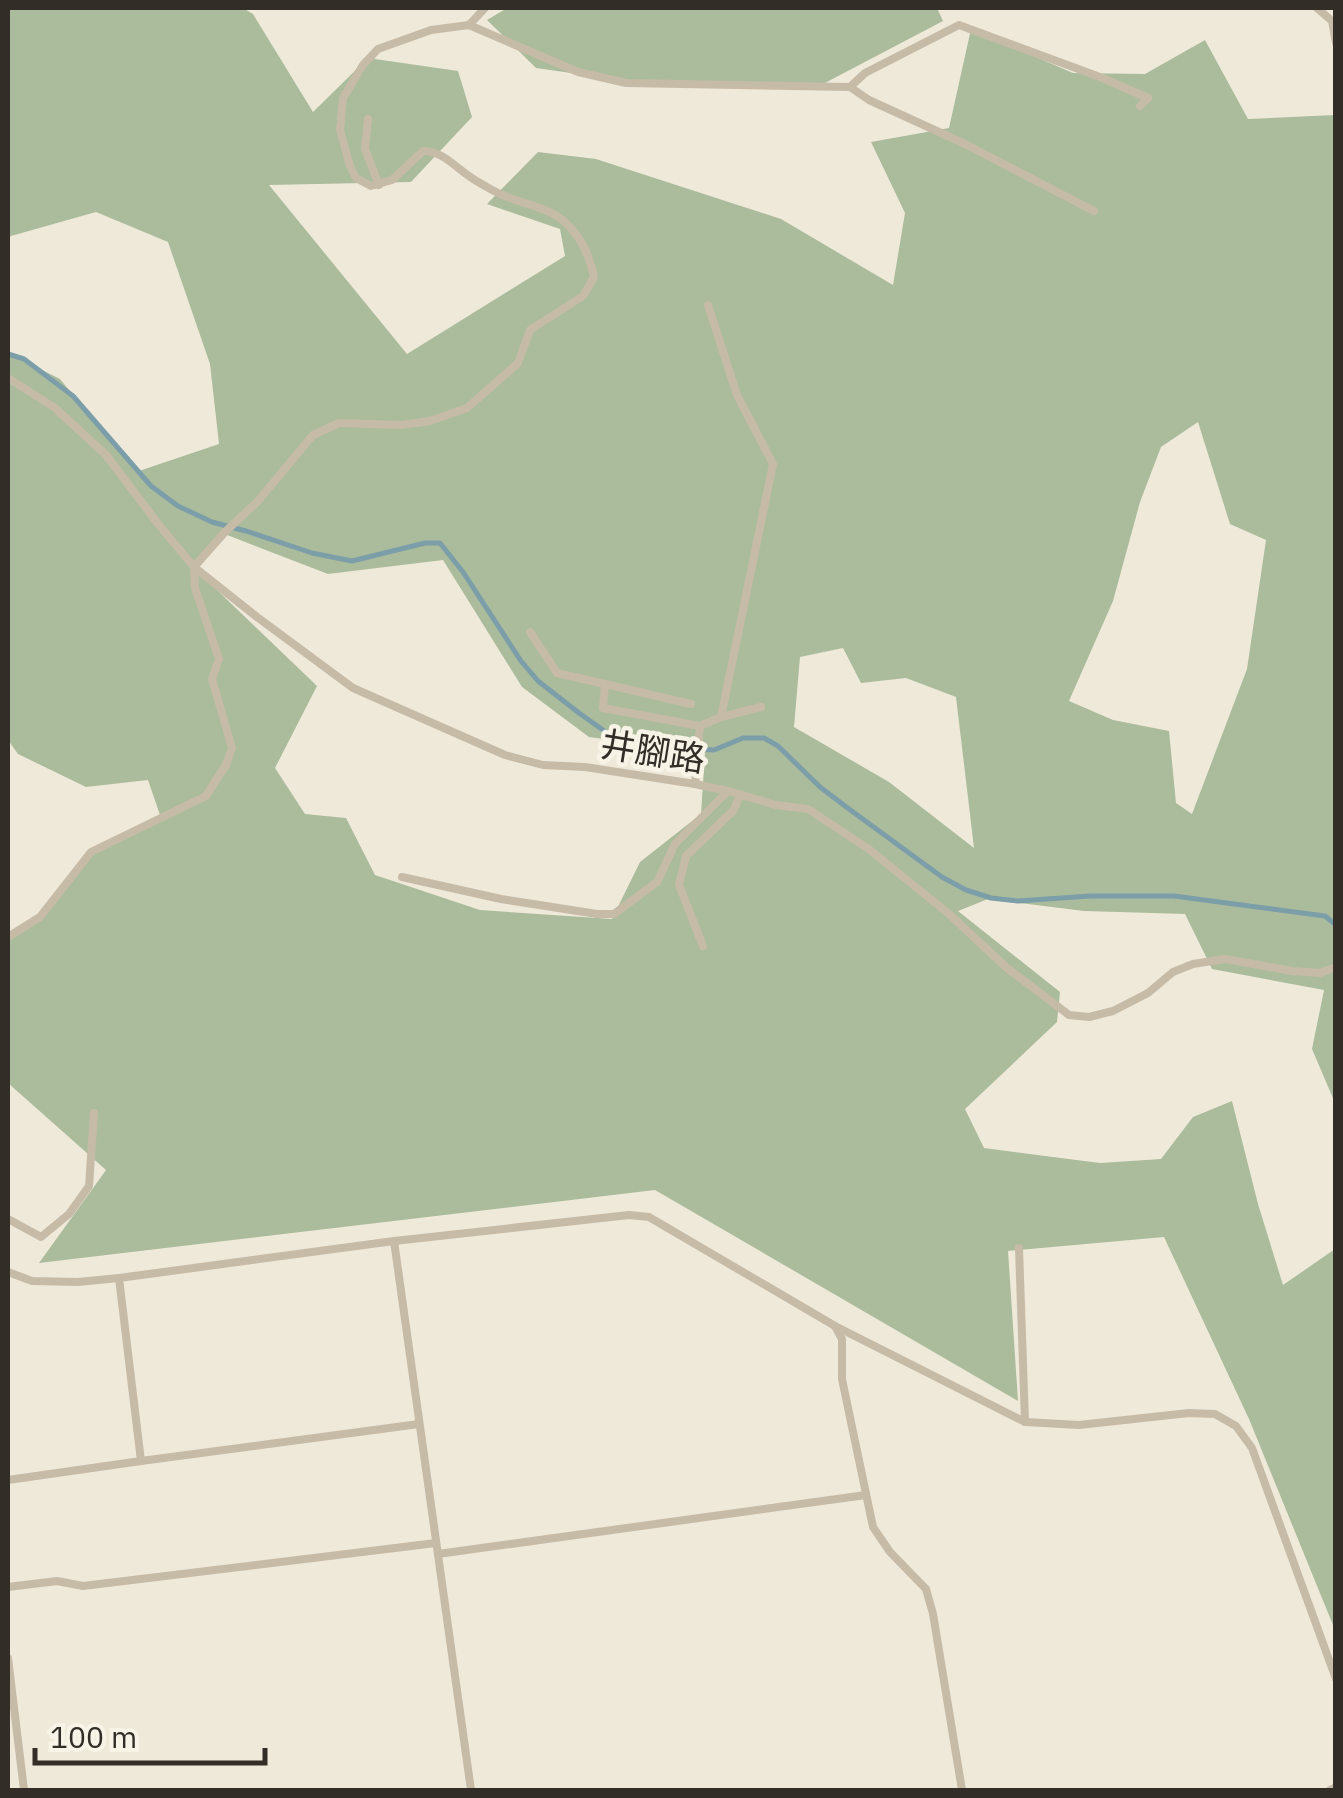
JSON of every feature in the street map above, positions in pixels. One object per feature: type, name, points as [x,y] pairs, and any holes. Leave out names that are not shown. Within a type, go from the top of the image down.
[{"type":"lane","points":[[469,26],[484,8]]},
{"type":"lane","points":[[1317,8],[1332,21],[1336,43]]},
{"type":"lane","points":[[850,87],[865,73],[959,25],[1148,98],[1140,106]]},
{"type":"lane","points":[[8,937],[40,917],[91,852],[206,796],[226,765],[232,748],[212,679],[220,659],[195,588],[194,566],[258,501],[313,436],[339,424],[401,426],[467,408],[518,363],[530,330],[584,296],[594,277],[591,260],[564,221],[545,210],[506,198],[433,151],[423,150],[392,180],[380,185],[364,184],[356,178],[340,130],[343,98],[378,49],[431,30],[469,26],[578,72],[626,83],[850,87],[868,100],[963,143],[1094,211]]},
{"type":"lane","points":[[368,119],[365,148],[380,185]]},
{"type":"lane","points":[[708,305],[737,395],[772,464],[721,717]]},
{"type":"lane","name":"井腳路","points":[[8,378],[55,408],[106,455],[194,566],[353,688],[505,755],[543,765],[694,784],[776,806],[808,809],[870,850],[950,914],[1007,968],[1069,1015],[1089,1017],[1112,1011],[1148,992],[1173,972],[1193,964],[1225,959],[1320,973],[1336,966]]},
{"type":"lane","points":[[530,632],[558,673],[691,704]]},
{"type":"lane","points":[[605,684],[603,708],[700,726],[761,706]]},
{"type":"lane","points":[[694,784],[700,726]]},
{"type":"lane","points":[[402,877],[500,899],[614,914],[657,882],[675,844],[728,791]]},
{"type":"lane","points":[[703,946],[679,886],[686,856],[733,811],[741,794]]},
{"type":"lane","points":[[8,1218],[42,1237],[69,1214],[89,1186],[94,1113]]},
{"type":"lane","points":[[8,1272],[32,1282],[78,1282],[629,1214],[649,1217],[835,1326],[1025,1422],[1079,1425],[1189,1413],[1215,1414],[1236,1426],[1252,1448],[1336,1679]]},
{"type":"lane","points":[[394,1241],[471,1790]]},
{"type":"lane","points":[[1019,1248],[1025,1422]]},
{"type":"lane","points":[[119,1278],[141,1461]]},
{"type":"lane","points":[[835,1326],[842,1339],[842,1378],[873,1527],[890,1552],[926,1589],[933,1614],[962,1790]]},
{"type":"lane","points":[[8,1480],[420,1424]]},
{"type":"lane","points":[[438,1554],[866,1496]]},
{"type":"lane","points":[[8,1587],[56,1581],[83,1586],[436,1543]]},
{"type":"lane","points":[[8,1658],[24,1790]]},
{"type":"green space","points":[[8,8],[243,8],[253,14],[313,112],[368,58],[458,71],[472,117],[411,182],[269,185],[407,354],[565,256],[560,229],[487,204],[538,152],[596,159],[781,219],[893,285],[905,213],[871,142],[949,128],[971,29],[1073,73],[1145,74],[1205,40],[1248,119],[1335,115],[1335,1103],[1312,1049],[1324,990],[1212,969],[1185,914],[1084,911],[988,899],[958,911],[1060,992],[1057,1022],[965,1109],[984,1148],[1100,1163],[1161,1159],[1193,1117],[1232,1101],[1283,1285],[1335,1249],[1335,1630],[1249,1419],[1164,1237],[1008,1251],[1018,1401],[655,1190],[39,1263],[106,1170],[8,1083],[8,939],[37,916],[80,863],[160,815],[148,780],[86,787],[18,754],[8,740],[8,355],[60,379],[136,472],[219,444],[210,364],[168,242],[96,212],[8,240]],"holes":[[[1198,422],[1230,524],[1266,540],[1247,669],[1192,814],[1176,803],[1169,731],[1113,720],[1069,701],[1113,601],[1140,502],[1161,447]],[[222,533],[328,574],[443,560],[522,687],[589,737],[705,753],[701,814],[640,862],[612,919],[480,910],[375,875],[346,818],[305,814],[275,768],[317,686],[191,565]],[[843,648],[861,683],[906,678],[956,697],[974,848],[889,782],[794,727],[800,657]]]},
{"type":"green space","points":[[507,8],[937,8],[943,21],[823,84],[656,85],[536,68],[487,20]]},
{"type":"waterway","points":[[8,354],[24,359],[73,396],[151,486],[178,506],[212,522],[312,553],[352,561],[425,543],[440,543],[538,681],[610,735],[668,748],[714,750],[743,738],[764,738],[849,809],[966,890],[1018,901],[1174,896],[1325,916],[1336,925]]}]
